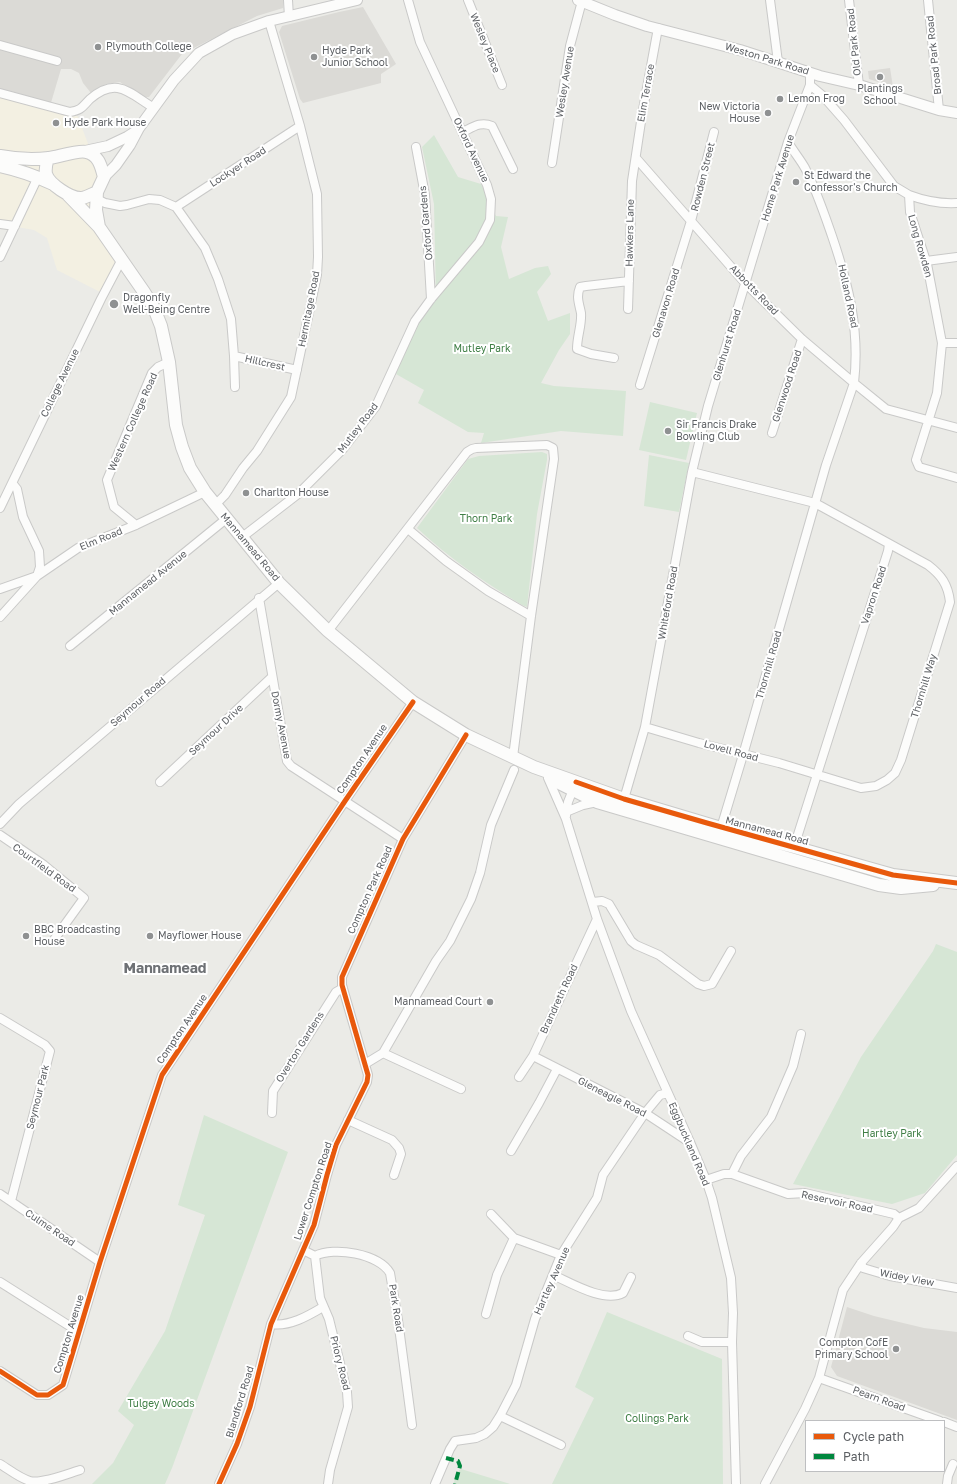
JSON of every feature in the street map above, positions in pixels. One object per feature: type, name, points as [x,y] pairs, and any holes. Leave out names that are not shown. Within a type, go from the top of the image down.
[{"type":"main road","points":[[0,156],[28,159],[48,158],[85,151],[95,156],[100,163],[104,177],[97,196],[81,198],[68,195],[54,185],[38,177],[0,166]]},
{"type":"main road","points":[[48,158],[45,166],[47,176],[54,185]]},
{"type":"main road","name":"Mannamead Road","points":[[68,195],[99,227],[154,308],[161,326],[169,362],[176,425],[190,468],[204,492],[279,583],[328,632],[413,702],[466,735],[574,787],[597,802],[720,833],[794,847],[893,875],[957,883]]},
{"type":"main road","name":"Mannamead Road","points":[[97,196],[96,210],[99,227]]},
{"type":"main road","name":"Mannamead Road","points":[[534,767],[548,777],[574,787],[624,799],[720,833],[879,885],[901,888],[957,883]]},
{"type":"street","points":[[288,0],[289,17]]},
{"type":"street","points":[[104,177],[116,165],[174,80],[199,53],[233,34],[269,21],[357,0]]},
{"type":"street","name":"Oxford Avenue","points":[[408,0],[420,42],[487,184],[491,200],[490,220],[479,242],[438,291]]},
{"type":"street","name":"Wesley Place","points":[[468,0],[502,85]]},
{"type":"street","points":[[770,0],[778,62]]},
{"type":"street","name":"Old Park Road","points":[[849,0],[859,85]]},
{"type":"street","name":"Broad Park Road","points":[[928,0],[939,110]]},
{"type":"street","name":"Weston Park Road","points":[[580,1],[615,15],[658,28],[740,50],[810,73],[859,85],[939,110],[957,114]]},
{"type":"street","name":"Wesley Avenue","points":[[552,163],[570,46],[580,1]]},
{"type":"street","name":"Hermitage Road","points":[[215,505],[225,495],[243,468],[257,451],[291,397],[317,275],[317,194],[300,126],[269,21]]},
{"type":"street","name":"Elim Terrace","points":[[636,158],[643,107],[658,28]]},
{"type":"street","points":[[0,45],[57,61]]},
{"type":"street","name":"Home Park Avenue","points":[[746,284],[788,142],[810,85],[810,73]]},
{"type":"street","points":[[810,85],[822,95],[844,120],[894,186],[909,195],[924,201],[946,204],[957,203]]},
{"type":"street","points":[[0,93],[70,112],[79,110],[97,94],[108,88],[120,87],[154,108]]},
{"type":"street","points":[[463,132],[478,124],[487,123],[492,126],[513,169]]},
{"type":"street","name":"Lockyer Road","points":[[176,207],[300,126]]},
{"type":"street","points":[[85,151],[108,146],[127,137],[140,128]]},
{"type":"street","name":"Rowden Street","points":[[691,221],[714,132]]},
{"type":"street","name":"Holland Road","points":[[788,142],[805,168],[825,214],[842,267],[855,327],[854,382],[829,454],[815,503]]},
{"type":"street","name":"Oxford Gardens","points":[[416,147],[425,195],[431,299]]},
{"type":"street","name":"Abbotts Road","points":[[636,158],[746,284],[802,339],[886,408],[930,420]]},
{"type":"street","name":"Hawkers Lane","points":[[628,309],[632,181],[636,158]]},
{"type":"street","points":[[0,257],[38,177]]},
{"type":"street","name":"Long Rowden","points":[[909,195],[910,212],[926,260],[942,343],[937,393],[930,420],[916,460],[919,467],[957,478]]},
{"type":"street","points":[[97,196],[105,203],[120,206],[149,199],[160,200],[176,207],[205,248],[218,279],[231,319],[235,387]]},
{"type":"street","name":"Glenavon Road","points":[[640,385],[691,221]]},
{"type":"street","points":[[0,224],[15,226]]},
{"type":"street","points":[[926,260],[957,257]]},
{"type":"street","name":"College Avenue","points":[[0,508],[13,484],[101,299],[122,259]]},
{"type":"street","points":[[614,358],[591,354],[577,348],[581,329],[581,313],[577,298],[580,287],[629,281]]},
{"type":"street","name":"Glenhurst Road","points":[[708,406],[746,284]]},
{"type":"street","name":"Mutley Road","points":[[242,538],[298,494],[343,449],[376,406],[415,321],[438,291]]},
{"type":"street","name":"Glenwood Road","points":[[772,433],[802,339]]},
{"type":"street","points":[[942,343],[957,343]]},
{"type":"street","name":"Hillcrest","points":[[234,356],[297,370]]},
{"type":"street","name":"Western College Road","points":[[136,525],[114,507],[107,480],[152,373],[158,367],[169,362]]},
{"type":"street","name":"Whiteford Road","points":[[624,799],[645,727],[692,472],[708,406]]},
{"type":"street","points":[[930,420],[957,428]]},
{"type":"street","points":[[328,632],[467,452],[472,449],[547,444],[553,448],[554,459],[531,616],[513,757]]},
{"type":"street","points":[[692,472],[815,503],[889,544]]},
{"type":"street","points":[[0,617],[37,576],[40,567],[39,551],[23,517],[17,489],[13,484]]},
{"type":"street","name":"Elm Road","points":[[0,589],[37,576],[78,548],[136,525],[204,492]]},
{"type":"street","name":"Thornhill Road","points":[[720,833],[815,503]]},
{"type":"street","name":"Mannamead Avenue","points":[[70,646],[226,519]]},
{"type":"street","points":[[408,529],[446,561],[488,591],[531,616]]},
{"type":"street","name":"Thornhill Way","points":[[816,775],[861,788],[876,786],[887,780],[895,773],[953,601],[940,574],[928,565],[889,544]]},
{"type":"street","name":"Vapron Road","points":[[794,847],[889,544]]},
{"type":"street","name":"Seymour Road","points":[[0,824],[19,804],[259,598],[279,583]]},
{"type":"street","name":"Dormy Avenue","points":[[259,598],[287,761],[291,766],[403,839]]},
{"type":"street","name":"Seymour Drive","points":[[160,782],[272,677]]},
{"type":"street","name":"Compton Avenue","points":[[0,1371],[37,1395],[48,1395],[63,1385],[100,1262],[162,1075],[413,702]]},
{"type":"street","name":"Lovell Road","points":[[645,727],[743,755],[779,763],[816,775]]},
{"type":"street","name":"Compton Park Road","points":[[365,1064],[343,988],[342,977],[403,839],[466,735]]},
{"type":"street","points":[[365,1064],[383,1053],[436,961],[450,941],[470,899],[480,873],[491,825],[514,770]]},
{"type":"street","name":"Eggbuckland Road","points":[[548,777],[566,816],[597,919],[631,1011],[706,1180],[731,1278],[736,1484]]},
{"type":"street","points":[[566,816],[574,787]]},
{"type":"street","points":[[566,816],[583,805],[597,802]]},
{"type":"street","name":"Courtfield Road","points":[[0,836],[44,865],[84,898],[53,941]]},
{"type":"street","points":[[593,902],[602,901],[609,904],[631,941],[659,956],[698,984],[704,986],[712,984],[730,951]]},
{"type":"street","name":"Brandreth Road","points":[[519,1077],[533,1056],[597,919]]},
{"type":"street","name":"Overton Gardens","points":[[272,1113],[273,1092],[336,992],[343,988]]},
{"type":"street","name":"Seymour Park","points":[[0,1018],[45,1046],[50,1051],[11,1201]]},
{"type":"street","points":[[706,1180],[724,1174],[732,1174],[741,1156],[771,1117],[793,1066],[801,1034]]},
{"type":"street","points":[[383,1053],[461,1089]]},
{"type":"street","name":"Gleneagle Road","points":[[533,1056],[644,1113],[690,1142]]},
{"type":"street","name":"Lower Compton Road","points":[[271,1324],[314,1225],[336,1145],[367,1082],[368,1075],[365,1064]]},
{"type":"street","points":[[511,1151],[557,1069]]},
{"type":"street","name":"Hartley Avenue","points":[[435,1484],[455,1441],[476,1438],[485,1434],[493,1427],[500,1416],[516,1385],[535,1319],[561,1255],[597,1198],[602,1175],[644,1113],[660,1095],[668,1093]]},
{"type":"street","points":[[348,1120],[392,1140],[399,1148],[401,1154],[394,1175]]},
{"type":"street","points":[[765,1484],[805,1409],[819,1378],[843,1290],[861,1263],[893,1227],[899,1218],[919,1208],[957,1166]]},
{"type":"street","name":"Reservoir Road","points":[[732,1174],[788,1194],[805,1193],[894,1214],[899,1218]]},
{"type":"street","name":"Culme Road","points":[[0,1194],[100,1262]]},
{"type":"street","points":[[491,1214],[514,1238],[561,1255]]},
{"type":"street","points":[[486,1314],[493,1305],[497,1275],[514,1238]]},
{"type":"street","points":[[304,1250],[315,1256]]},
{"type":"street","name":"Park Road","points":[[315,1256],[323,1252],[350,1253],[364,1256],[386,1266],[390,1273],[398,1320],[412,1425]]},
{"type":"street","name":"Priory Road","points":[[315,1256],[320,1298],[329,1319],[347,1392],[348,1407],[330,1470],[328,1484]]},
{"type":"street","name":"Widey View","points":[[861,1263],[863,1268],[890,1276],[957,1288]]},
{"type":"street","points":[[553,1275],[589,1292],[612,1297],[623,1293],[631,1277]]},
{"type":"street","points":[[0,1282],[79,1332]]},
{"type":"street","points":[[271,1324],[278,1325],[306,1318],[323,1307]]},
{"type":"street","name":"Blandford Road","points":[[219,1484],[237,1444],[250,1406],[271,1324]]},
{"type":"street","points":[[688,1336],[702,1342],[732,1342]]},
{"type":"street","name":"Pearn Road","points":[[819,1378],[937,1420]]},
{"type":"street","points":[[500,1416],[561,1445]]},
{"type":"street","points":[[945,1422],[957,1427]]},
{"type":"street","points":[[0,1464],[19,1477],[32,1482],[40,1482],[80,1470]]},
{"type":"street","points":[[947,1484],[952,1464]]},
{"type":"shaded area","name":"Plymouth College","points":[[0,0],[283,0],[283,8],[257,16],[182,54],[149,97],[141,97],[120,82],[106,84],[91,93],[83,83],[79,73],[71,69],[61,69],[50,106],[0,93]]},
{"type":"shaded area","name":"Hyde Park Junior School","points":[[363,7],[396,64],[381,74],[381,83],[303,103],[300,99],[279,32],[282,26]]},
{"type":"shaded area","name":"Plantings School","points":[[890,68],[893,87],[869,79],[868,71]]},
{"type":"shaded area","points":[[0,95],[77,115],[97,167],[99,227],[121,259],[104,294],[57,270],[47,238],[34,230],[0,224]]},
{"type":"shaded area","name":"Compton CofE Primary School","points":[[847,1307],[874,1316],[924,1328],[957,1332],[957,1420],[837,1376],[831,1367]]},
{"type":"green space","name":"Mutley Park","points":[[434,135],[458,177],[481,184],[496,216],[508,217],[501,247],[509,279],[535,268],[548,266],[551,274],[537,292],[548,321],[570,313],[570,334],[559,350],[541,383],[554,386],[626,391],[623,436],[561,431],[481,443],[484,433],[468,432],[418,403],[424,390],[396,374],[417,322],[436,297],[434,204],[422,147]]},
{"type":"green space","name":"Sir Francis Drake Bowling Club","points":[[650,402],[697,413],[686,460],[639,450]]},
{"type":"green space","name":"Thorn Park","points":[[542,452],[547,454],[547,460],[537,514],[527,607],[467,569],[417,528],[468,459],[479,456]]},
{"type":"green space","points":[[649,455],[689,463],[679,512],[644,506]]},
{"type":"green space","name":"Hartley Park","points":[[936,944],[957,952],[957,1155],[925,1193],[892,1204],[793,1184],[861,1057],[933,951]]},
{"type":"green space","name":"Tulgey Woods","points":[[204,1115],[288,1152],[165,1484],[92,1484],[113,1463],[134,1425],[118,1411],[165,1331],[205,1215],[178,1205]]},
{"type":"green space","name":"Collings Park","points":[[607,1312],[722,1359],[723,1484],[552,1484],[594,1398],[575,1387]]},
{"type":"green space","points":[[461,1469],[510,1484],[453,1484],[459,1470]]},
{"type":"marked path","points":[[446,1458],[458,1461],[460,1466],[455,1484]]},
{"type":"cycle path","points":[[0,1371],[37,1395],[48,1395],[63,1385],[100,1262],[162,1075],[413,702]]},
{"type":"cycle path","points":[[219,1484],[237,1444],[250,1407],[271,1324],[314,1225],[336,1145],[367,1082],[368,1075],[342,985],[342,977],[403,839],[466,735]]},
{"type":"cycle path","points":[[576,782],[624,799],[893,875],[957,883]]},
{"type":"place","name":"Plymouth College","points":[[98,47]]},
{"type":"place","name":"Hyde Park Junior School","points":[[314,57]]},
{"type":"place","name":"Plantings School","points":[[880,77]]},
{"type":"place","name":"Lemon Frog","points":[[780,99]]},
{"type":"place","name":"New Victoria House","points":[[768,113]]},
{"type":"place","name":"Hyde Park House","points":[[56,123]]},
{"type":"place","name":"St Edward the Confessor's Church","points":[[796,182]]},
{"type":"place","name":"Dragonfly Well-Being Centre","points":[[114,304]]},
{"type":"place","name":"Sir Francis Drake Bowling Club","points":[[668,431]]},
{"type":"place","name":"Charlton House","points":[[246,493]]},
{"type":"place","name":"BBC Broadcasting House","points":[[26,936]]},
{"type":"place","name":"Mayflower House","points":[[150,936]]},
{"type":"place","name":"Mannamead Court","points":[[490,1002]]},
{"type":"place","name":"Compton CofE Primary School","points":[[896,1349]]},
{"type":"district","name":"Mannamead","points":[[165,969]]}]
